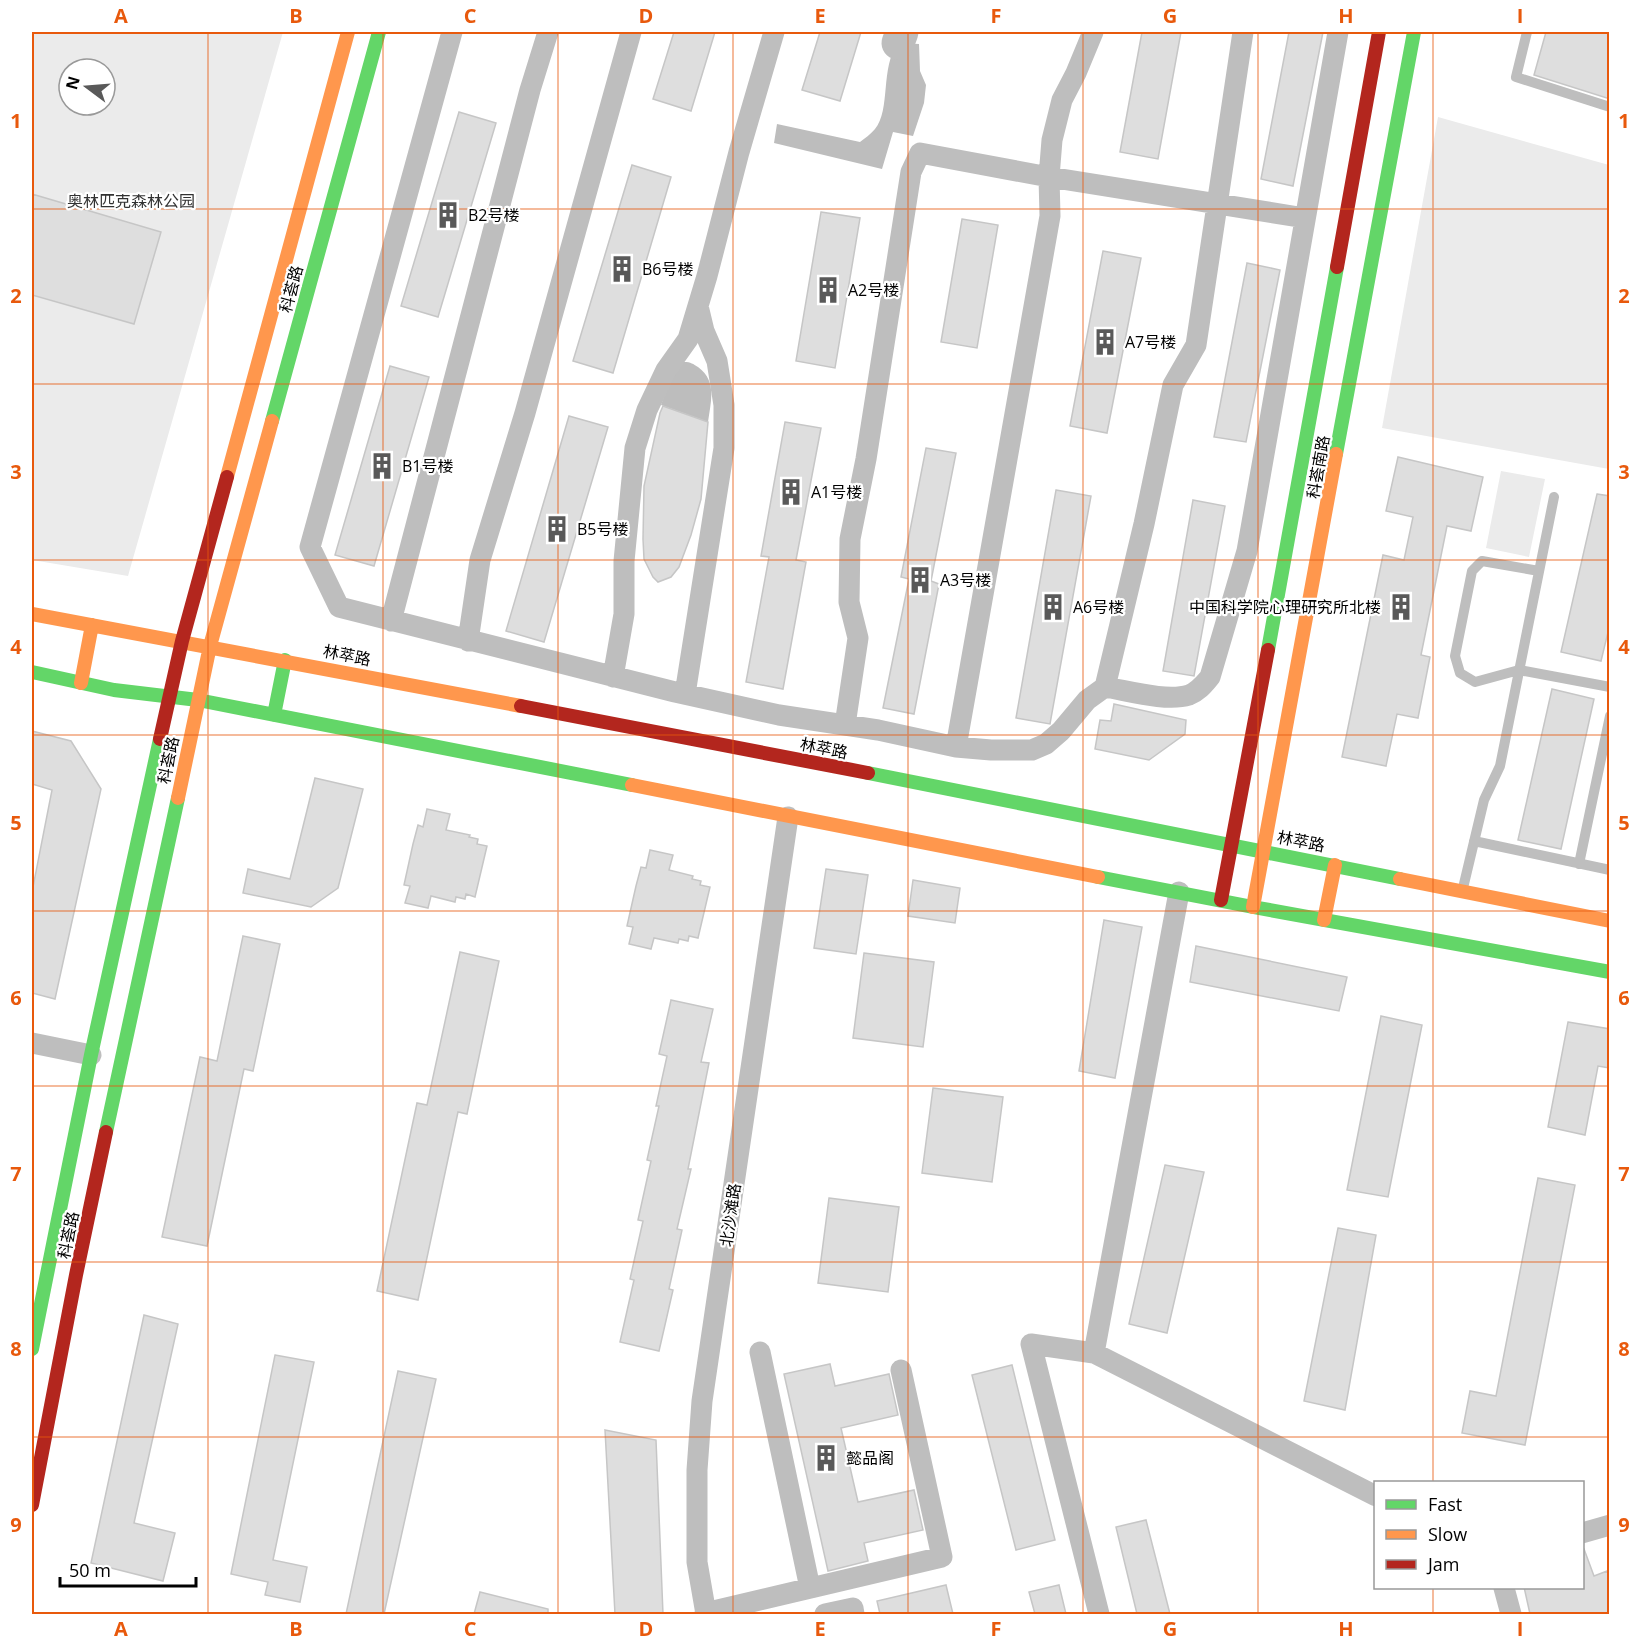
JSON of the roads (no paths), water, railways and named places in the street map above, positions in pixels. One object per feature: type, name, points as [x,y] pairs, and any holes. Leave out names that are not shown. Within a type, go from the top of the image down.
[{"type":"main road","name":"科荟路","points":[[32,1349],[91,1055],[182,641],[348,32]]},
{"type":"main road","name":"科荟路","points":[[32,1504],[84,1240],[210,646],[379,32]]},
{"type":"main road","name":"科荟南路","points":[[1221,900],[1379,32]]},
{"type":"main road","name":"科荟南路","points":[[1253,907],[1414,32]]},
{"type":"main road","name":"林萃路","points":[[32,614],[285,660],[1265,850],[1610,921]]},
{"type":"main road","points":[[81,683],[92,625]]},
{"type":"main road","points":[[274,715],[285,660]]},
{"type":"main road","points":[[32,672],[169,699],[198,700],[1253,907],[1610,972]]},
{"type":"main road","points":[[1324,920],[1335,865]]},
{"type":"street","points":[[452,32],[310,547],[339,607],[613,677],[779,715],[878,730],[956,747],[991,750],[1032,750],[1046,744],[1061,731],[1087,700],[1105,687],[1144,524],[1173,385],[1196,345],[1243,32]]},
{"type":"street","points":[[391,621],[530,90],[548,32]]},
{"type":"street","points":[[468,640],[480,560],[525,413],[631,32]]},
{"type":"street","points":[[613,677],[624,614],[624,561],[635,448],[647,410],[666,370],[688,339],[774,32]]},
{"type":"street","points":[[956,747],[1050,216],[1049,177],[1052,140],[1062,100],[1093,32]]},
{"type":"street","points":[[1105,687],[1171,697],[1189,695],[1201,688],[1210,676],[1247,551],[1338,32]]},
{"type":"street","points":[[845,725],[858,638],[849,602],[850,539],[866,459],[911,172],[920,153],[1049,177],[1305,218]]},
{"type":"street","points":[[685,694],[724,448],[724,405],[717,361],[704,331],[699,306]]},
{"type":"street","name":"北沙滩路","points":[[706,1614],[697,1562],[697,1470],[702,1401],[788,817]]},
{"type":"street","points":[[1094,1353],[1179,892]]},
{"type":"street","points":[[32,1043],[91,1055]]},
{"type":"street","points":[[1099,1614],[1031,1344],[1094,1353],[1374,1496]]},
{"type":"street","points":[[760,1352],[810,1588]]},
{"type":"street","points":[[706,1614],[942,1557],[901,1370]]},
{"type":"street","points":[[1584,1532],[1610,1525]]},
{"type":"street","points":[[1505,1589],[1511,1614]]},
{"type":"street","points":[[825,1614],[853,1608],[854,1614]]},
{"type":"lane","points":[[1527,32],[1516,77],[1610,106]]},
{"type":"lane","points":[[1463,891],[1484,800],[1500,766],[1554,496]]},
{"type":"lane","points":[[1539,571],[1482,561],[1472,571],[1455,656],[1460,673],[1475,682],[1519,670],[1610,687]]},
{"type":"lane","points":[[1579,864],[1610,716]]},
{"type":"lane","points":[[1474,841],[1610,870]]},
{"type":"waterway","points":[[898,43],[902,32]]},
{"type":"place","name":"B2号楼","points":[[448,215]]},
{"type":"place","name":"B6号楼","points":[[622,269]]},
{"type":"place","name":"A2号楼","points":[[828,290]]},
{"type":"place","name":"A7号楼","points":[[1105,342]]},
{"type":"place","name":"B1号楼","points":[[382,466]]},
{"type":"place","name":"A1号楼","points":[[791,492]]},
{"type":"place","name":"B5号楼","points":[[557,529]]},
{"type":"place","name":"A3号楼","points":[[920,580]]},
{"type":"place","name":"A6号楼","points":[[1053,607]]},
{"type":"place","name":"中国科学院心理研究所北楼","points":[[1401,607]]},
{"type":"place","name":"懿品阁","points":[[826,1458]]},
{"type":"park label","name":"奥林匹克森林公园","points":[[131,201]]}]
